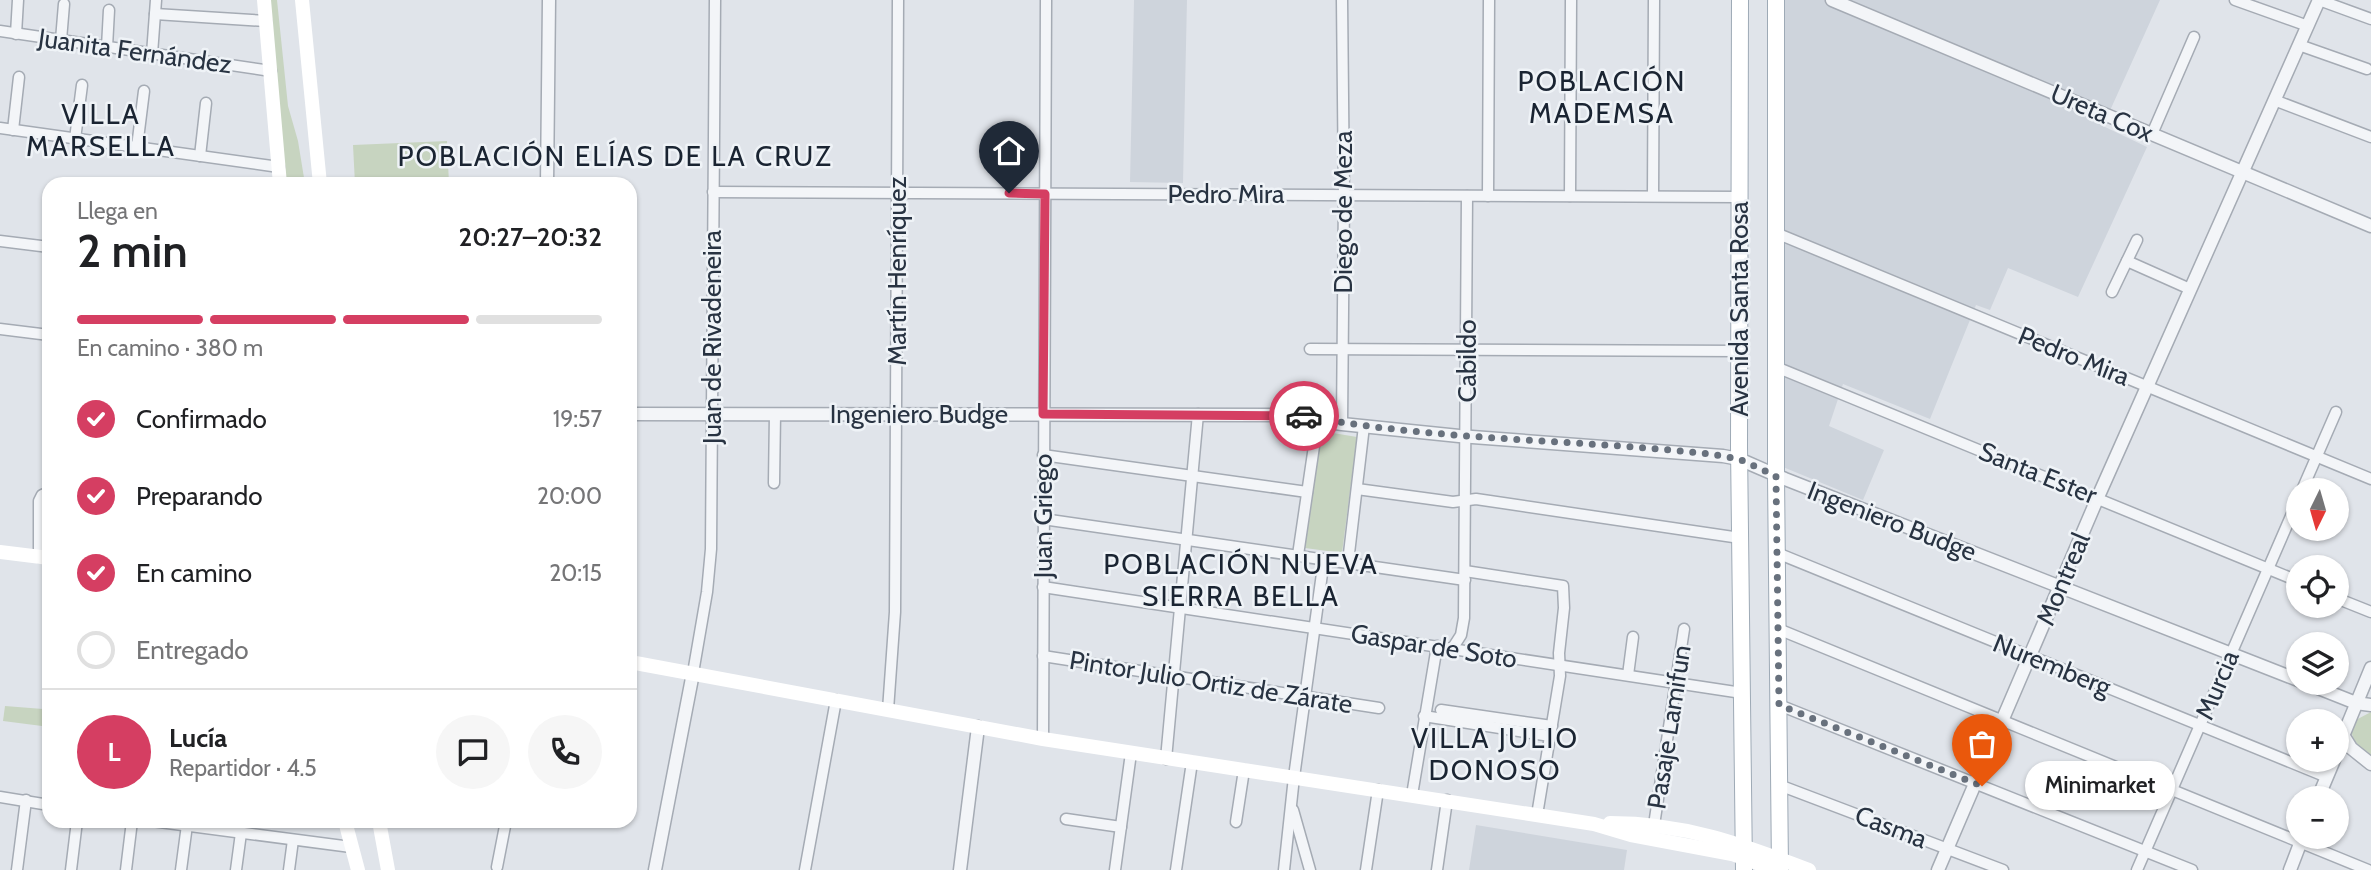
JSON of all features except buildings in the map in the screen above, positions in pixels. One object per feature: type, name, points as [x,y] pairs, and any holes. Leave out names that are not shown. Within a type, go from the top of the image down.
[{"type":"main road","points":[[264,0],[280,177]]},
{"type":"main road","points":[[302,0],[319,177]]},
{"type":"main road","name":"Avenida Santa Rosa","points":[[1740,0],[1739,459],[1744,857]]},
{"type":"main road","name":"Avenida Santa Rosa","points":[[1772,863],[1779,785],[1776,0]]},
{"type":"main road","points":[[0,552],[42,558]]},
{"type":"main road","points":[[637,663],[1042,739],[1594,824],[1630,835],[1809,870]]},
{"type":"main road","points":[[1594,824],[1654,825],[1703,833],[1744,857]]},
{"type":"main road","points":[[347,828],[358,870]]},
{"type":"main road","points":[[380,828],[388,870]]},
{"type":"street","points":[[16,34],[18,0]]},
{"type":"street","points":[[152,54],[156,0]]},
{"type":"street","points":[[547,177],[548,0]]},
{"type":"street","name":"Juan de Rivadeneira","points":[[693,673],[710,565],[715,0]]},
{"type":"street","name":"Martín Henríquez","points":[[888,710],[894,639],[898,0]]},
{"type":"street","name":"Juan Griego","points":[[1042,739],[1046,0]]},
{"type":"street","name":"Diego de Meza","points":[[1342,0],[1342,424]]},
{"type":"street","points":[[1488,196],[1489,0]]},
{"type":"street","points":[[1570,196],[1571,0]]},
{"type":"street","points":[[1653,197],[1654,0]]},
{"type":"street","name":"Ureta Cox","points":[[1832,0],[2371,226]]},
{"type":"street","points":[[2235,0],[2308,26]]},
{"type":"street","points":[[2319,0],[2371,19]]},
{"type":"street","name":"Montreal","points":[[1938,870],[2147,386],[2319,0]]},
{"type":"street","points":[[61,40],[64,4]]},
{"type":"street","points":[[107,47],[109,10]]},
{"type":"street","points":[[155,14],[266,21]]},
{"type":"street","name":"Juanita Fernández","points":[[0,32],[271,71]]},
{"type":"street","points":[[2152,134],[2194,37]]},
{"type":"street","points":[[2299,45],[2367,69]]},
{"type":"street","points":[[13,130],[19,77]]},
{"type":"street","points":[[75,139],[82,85]]},
{"type":"street","points":[[137,147],[144,91]]},
{"type":"street","points":[[2274,100],[2371,137]]},
{"type":"street","points":[[200,156],[206,103]]},
{"type":"street","points":[[0,128],[279,167]]},
{"type":"street","name":"Pedro Mira","points":[[713,192],[1739,197]]},
{"type":"street","name":"Cabildo","points":[[1452,649],[1464,624],[1467,195]]},
{"type":"street","name":"Pedro Mira","points":[[1776,233],[2371,479]]},
{"type":"street","points":[[2112,292],[2137,240]]},
{"type":"street","points":[[0,241],[42,246]]},
{"type":"street","points":[[2127,261],[2190,289]]},
{"type":"street","points":[[0,329],[42,334]]},
{"type":"street","points":[[1310,349],[1739,351]]},
{"type":"street","name":"Santa Ester","points":[[1776,367],[2286,577]]},
{"type":"street","points":[[2307,478],[2336,412]]},
{"type":"street","name":"Ingeniero Budge","points":[[637,414],[1287,415],[1342,424],[1467,436],[1697,452],[1739,459],[1776,476],[2286,675]]},
{"type":"street","points":[[774,483],[775,414]]},
{"type":"street","points":[[1166,759],[1198,414]]},
{"type":"street","points":[[1298,555],[1318,419]]},
{"type":"street","points":[[1348,562],[1364,426]]},
{"type":"street","points":[[1043,455],[1307,492]]},
{"type":"street","points":[[1357,489],[1453,502],[1476,499],[1740,538]]},
{"type":"street","points":[[42,495],[39,501],[42,535]]},
{"type":"street","points":[[1043,519],[1324,559],[1563,586],[1564,608],[1559,653],[1561,665],[1537,814]]},
{"type":"street","name":"Murcia","points":[[2137,870],[2286,527]]},
{"type":"street","name":"Nuremberg","points":[[1777,553],[2327,777]]},
{"type":"street","points":[[1284,870],[1324,559]]},
{"type":"street","name":"Gaspar de Soto","points":[[1043,587],[1742,693]]},
{"type":"street","points":[[2349,603],[2371,612]]},
{"type":"street","name":"Pasaje Lamifun","points":[[1654,825],[1684,629]]},
{"type":"street","points":[[1778,629],[2172,790],[2286,833]]},
{"type":"street","points":[[1628,675],[1633,637]]},
{"type":"street","points":[[1412,795],[1437,646]]},
{"type":"street","name":"Pintor Julio Ortiz de Zárate","points":[[1043,656],[1379,708]]},
{"type":"street","points":[[2349,720],[2371,668]]},
{"type":"street","points":[[655,870],[693,673]]},
{"type":"street","points":[[2336,695],[2356,703],[2371,705]]},
{"type":"street","points":[[805,870],[836,700]]},
{"type":"street","points":[[1779,705],[2192,870]]},
{"type":"street","points":[[1441,710],[1460,717]]},
{"type":"street","points":[[1424,716],[1460,717],[1551,731]]},
{"type":"street","points":[[960,870],[978,727]]},
{"type":"street","points":[[2349,745],[2371,764]]},
{"type":"street","points":[[1115,870],[1131,753]]},
{"type":"street","points":[[1176,870],[1192,762]]},
{"type":"street","points":[[1236,822],[1244,770]]},
{"type":"street","points":[[2323,786],[2329,772]]},
{"type":"street","name":"Casma","points":[[1779,785],[2003,870]]},
{"type":"street","points":[[1366,870],[1378,790]]},
{"type":"street","points":[[0,797],[42,803]]},
{"type":"street","points":[[17,870],[26,800]]},
{"type":"street","points":[[1437,870],[1447,800]]},
{"type":"street","points":[[1291,804],[1310,870]]},
{"type":"street","points":[[1066,819],[1121,827]]},
{"type":"street","points":[[71,870],[76,828]]},
{"type":"street","points":[[126,870],[131,828]]},
{"type":"street","points":[[181,870],[187,828]]},
{"type":"street","points":[[207,828],[351,847]]},
{"type":"street","points":[[497,867],[505,828]]},
{"type":"street","points":[[236,870],[241,833]]},
{"type":"street","points":[[289,870],[293,840]]},
{"type":"street","points":[[2290,870],[2298,849]]},
{"type":"street","points":[[2323,849],[2368,870]]},
{"type":"shaded area","points":[[1134,0],[1187,0],[1183,183],[1130,182]]},
{"type":"shaded area","points":[[1784,0],[2160,0],[2103,126],[2147,147],[2078,297],[2008,268],[1990,310],[1976,305],[1930,419],[1843,384],[1829,426],[1884,450],[1863,500],[1783,467]]},
{"type":"shaded area","points":[[1476,825],[1627,850],[1624,870],[1469,870]]},
{"type":"green space","points":[[267,0],[277,0],[288,106],[298,141],[304,177],[283,177]]},
{"type":"green space","points":[[447,141],[449,177],[355,177],[353,145]]},
{"type":"green space","points":[[1321,431],[1357,437],[1342,553],[1305,548]]},
{"type":"green space","points":[[5,706],[42,709],[42,726],[3,721]]},
{"type":"green space","points":[[2371,712],[2371,755],[2356,742],[2351,728],[2352,722]]},
{"type":"way so far","points":[[1304,416],[1342,424],[1459,436],[1710,454],[1739,459],[1776,476],[1779,705],[1982,786]]},
{"type":"place","name":"Minimarket","points":[[1982,786]]},
{"type":"district","name":"POBLACIÓN MADEMSA","points":[[1602,97]]},
{"type":"district","name":"VILLA MARSELLA","points":[[101,130]]},
{"type":"district","name":"POBLACIÓN ELÍAS DE LA CRUZ","points":[[615,156]]},
{"type":"district","name":"POBLACIÓN NUEVA SIERRA BELLA","points":[[1241,580]]},
{"type":"district","name":"VILLA JULIO DONOSO","points":[[1495,754]]},
{"type":"route","points":[[1009,193],[1045,194],[1043,414],[1304,416]]}]
